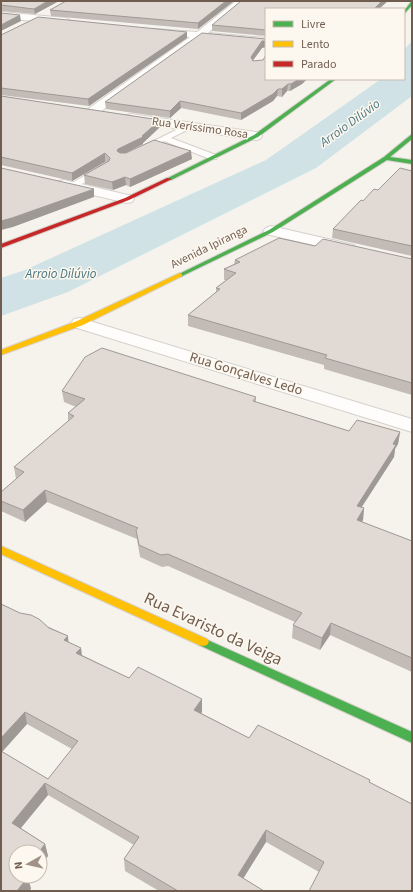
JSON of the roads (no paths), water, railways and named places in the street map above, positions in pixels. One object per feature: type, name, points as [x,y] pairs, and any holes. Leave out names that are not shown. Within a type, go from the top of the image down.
[{"type":"main road","points":[[405,12],[412,2]]},
{"type":"main road","points":[[1,246],[127,198],[256,136],[333,80]]},
{"type":"main road","name":"Avenida Ipiranga","points":[[1,353],[80,323],[270,231],[386,158],[412,136]]},
{"type":"main road","points":[[386,158],[412,162]]},
{"type":"main road","name":"Rua Evaristo da Veiga","points":[[1,550],[412,738]]},
{"type":"street","points":[[92,112],[198,36],[240,1]]},
{"type":"street","points":[[20,28],[51,11]]},
{"type":"street","points":[[1,15],[76,22]]},
{"type":"street","points":[[145,30],[265,41]]},
{"type":"street","points":[[77,110],[106,114]]},
{"type":"street","name":"Rua Veríssimo Rosa","points":[[121,116],[256,136]]},
{"type":"street","points":[[50,181],[127,198]]},
{"type":"street","points":[[270,231],[360,251]]},
{"type":"street","name":"Rua Gonçalves Ledo","points":[[80,323],[412,426]]},
{"type":"lane","points":[[129,155],[188,126]]},
{"type":"lane","points":[[164,138],[212,157]]},
{"type":"lane","points":[[72,186],[105,166]]},
{"type":"water","name":"Arroio Dilúvio","points":[[412,41],[412,96],[316,168],[68,292],[1,316],[1,278],[25,270],[266,160],[380,80],[405,80],[405,49]]}]
